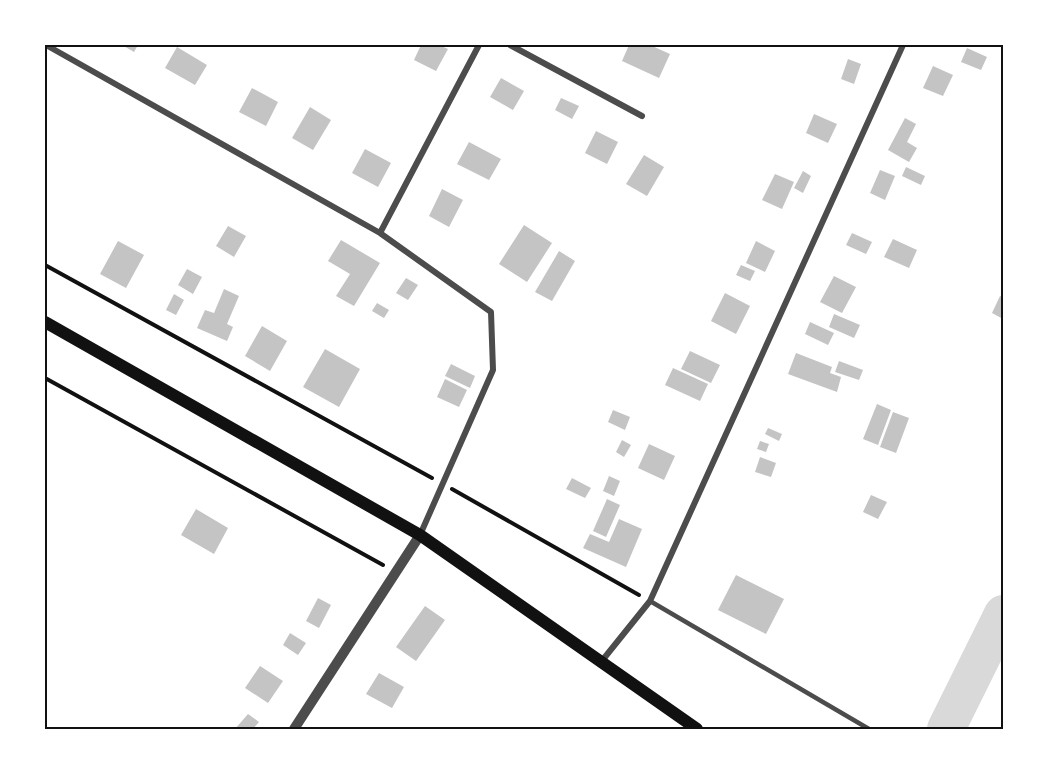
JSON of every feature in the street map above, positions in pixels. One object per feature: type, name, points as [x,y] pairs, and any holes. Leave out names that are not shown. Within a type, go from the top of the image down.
[{"type":"main road","points":[[46,326],[420,535],[697,729]]},
{"type":"street","points":[[46,45],[380,233],[492,312],[493,370],[444,485],[420,535],[294,729]]},
{"type":"street","points":[[380,233],[479,45]]},
{"type":"street","points":[[510,45],[642,116]]},
{"type":"street","points":[[601,662],[650,601],[903,45]]},
{"type":"lane","points":[[650,601],[868,728]]},
{"type":"path","points":[[45,265],[650,601]]},
{"type":"path","points":[[45,378],[396,572]]},
{"type":"building","points":[[122,45],[138,45],[134,52]]},
{"type":"building","points":[[421,45],[439,45],[448,49],[436,71],[414,60]]},
{"type":"building","points":[[629,45],[650,45],[670,54],[659,78],[622,61]]},
{"type":"building","points":[[177,47],[207,65],[195,85],[165,68]]},
{"type":"building","points":[[967,48],[987,57],[981,70],[961,62]]},
{"type":"building","points":[[848,59],[861,64],[854,84],[841,79]]},
{"type":"building","points":[[933,66],[953,75],[943,96],[923,88]]},
{"type":"building","points":[[501,78],[524,91],[513,110],[490,97]]},
{"type":"building","points":[[252,88],[278,102],[266,126],[239,112]]},
{"type":"building","points":[[561,98],[579,106],[572,119],[555,110]]},
{"type":"building","points":[[310,107],[331,120],[313,150],[292,138]]},
{"type":"building","points":[[814,114],[837,124],[828,143],[806,133]]},
{"type":"building","points":[[905,118],[916,124],[907,142],[917,148],[909,162],[888,150]]},
{"type":"building","points":[[596,131],[618,142],[607,164],[585,153]]},
{"type":"building","points":[[469,142],[501,159],[489,180],[457,164]]},
{"type":"building","points":[[365,149],[391,163],[378,187],[352,173]]},
{"type":"building","points":[[644,155],[664,167],[647,196],[626,184]]},
{"type":"building","points":[[906,167],[925,176],[921,185],[902,176]]},
{"type":"building","points":[[880,170],[895,176],[885,200],[870,193]]},
{"type":"building","points":[[803,171],[811,176],[803,193],[794,188]]},
{"type":"building","points":[[775,174],[794,182],[782,209],[762,200]]},
{"type":"building","points":[[442,189],[463,200],[449,227],[429,216]]},
{"type":"building","points":[[524,225],[552,243],[527,282],[499,264]]},
{"type":"building","points":[[228,226],[246,236],[234,257],[216,246]]},
{"type":"building","points":[[852,233],[872,242],[866,254],[846,245]]},
{"type":"building","points":[[893,239],[917,250],[909,268],[884,257]]},
{"type":"building","points":[[341,240],[380,263],[354,306],[336,296],[350,274],[328,261]]},
{"type":"building","points":[[118,241],[144,255],[126,288],[100,274]]},
{"type":"building","points":[[756,241],[775,251],[765,272],[746,263]]},
{"type":"building","points":[[559,251],[575,261],[552,301],[535,292]]},
{"type":"building","points":[[741,265],[755,271],[750,281],[736,275]]},
{"type":"building","points":[[187,269],[202,277],[193,294],[178,285]]},
{"type":"building","points":[[834,276],[856,287],[842,313],[820,302]]},
{"type":"building","points":[[406,278],[418,285],[408,300],[396,293]]},
{"type":"building","points":[[224,289],[239,296],[227,324],[233,327],[227,341],[197,328],[205,310],[214,313]]},
{"type":"building","points":[[725,293],[750,306],[736,334],[711,321]]},
{"type":"building","points":[[174,294],[184,300],[176,315],[166,310]]},
{"type":"building","points":[[1000,296],[1003,297],[1003,319],[992,313]]},
{"type":"building","points":[[377,303],[389,310],[384,318],[372,311]]},
{"type":"building","points":[[834,314],[860,325],[854,338],[829,327]]},
{"type":"building","points":[[810,322],[834,333],[828,345],[805,334]]},
{"type":"building","points":[[262,326],[287,341],[270,371],[245,356]]},
{"type":"building","points":[[325,349],[360,369],[339,407],[303,387]]},
{"type":"building","points":[[690,351],[720,365],[711,383],[681,369]]},
{"type":"building","points":[[796,353],[832,367],[830,373],[841,377],[837,392],[788,374]]},
{"type":"building","points":[[839,361],[863,370],[859,380],[835,372]]},
{"type":"building","points":[[451,364],[475,376],[470,388],[445,376]]},
{"type":"building","points":[[673,368],[708,384],[700,401],[665,385]]},
{"type":"building","points":[[445,379],[467,390],[459,407],[437,397]]},
{"type":"building","points":[[877,404],[891,410],[878,445],[863,439]]},
{"type":"building","points":[[613,410],[630,417],[625,430],[608,422]]},
{"type":"building","points":[[893,412],[909,418],[896,453],[880,447]]},
{"type":"building","points":[[768,428],[782,434],[779,441],[765,434]]},
{"type":"building","points":[[622,440],[631,445],[624,457],[616,452]]},
{"type":"building","points":[[760,441],[769,444],[766,452],[757,449]]},
{"type":"building","points":[[649,444],[675,456],[664,480],[638,468]]},
{"type":"building","points":[[760,457],[776,463],[771,477],[755,472]]},
{"type":"building","points":[[609,476],[620,481],[614,496],[603,491]]},
{"type":"building","points":[[572,478],[591,488],[585,498],[566,489]]},
{"type":"building","points":[[871,495],[887,502],[878,519],[863,512]]},
{"type":"building","points":[[607,499],[620,505],[606,537],[593,531]]},
{"type":"building","points":[[196,509],[228,528],[214,554],[181,535]]},
{"type":"building","points":[[619,519],[642,529],[626,567],[583,548],[590,534],[609,542]]},
{"type":"building","points":[[736,575],[784,599],[766,634],[718,610]]},
{"type":"building","points":[[318,598],[331,605],[319,628],[306,621]]},
{"type":"building","points":[[425,606],[445,620],[416,661],[396,647]]},
{"type":"building","points":[[290,633],[306,643],[298,655],[283,645]]},
{"type":"building","points":[[260,666],[283,681],[268,703],[245,688]]},
{"type":"building","points":[[379,673],[404,687],[392,708],[366,694]]},
{"type":"building","points":[[248,714],[259,722],[253,729],[235,729]]},
{"type":"waterway","points":[[946,729],[1003,614]]}]
